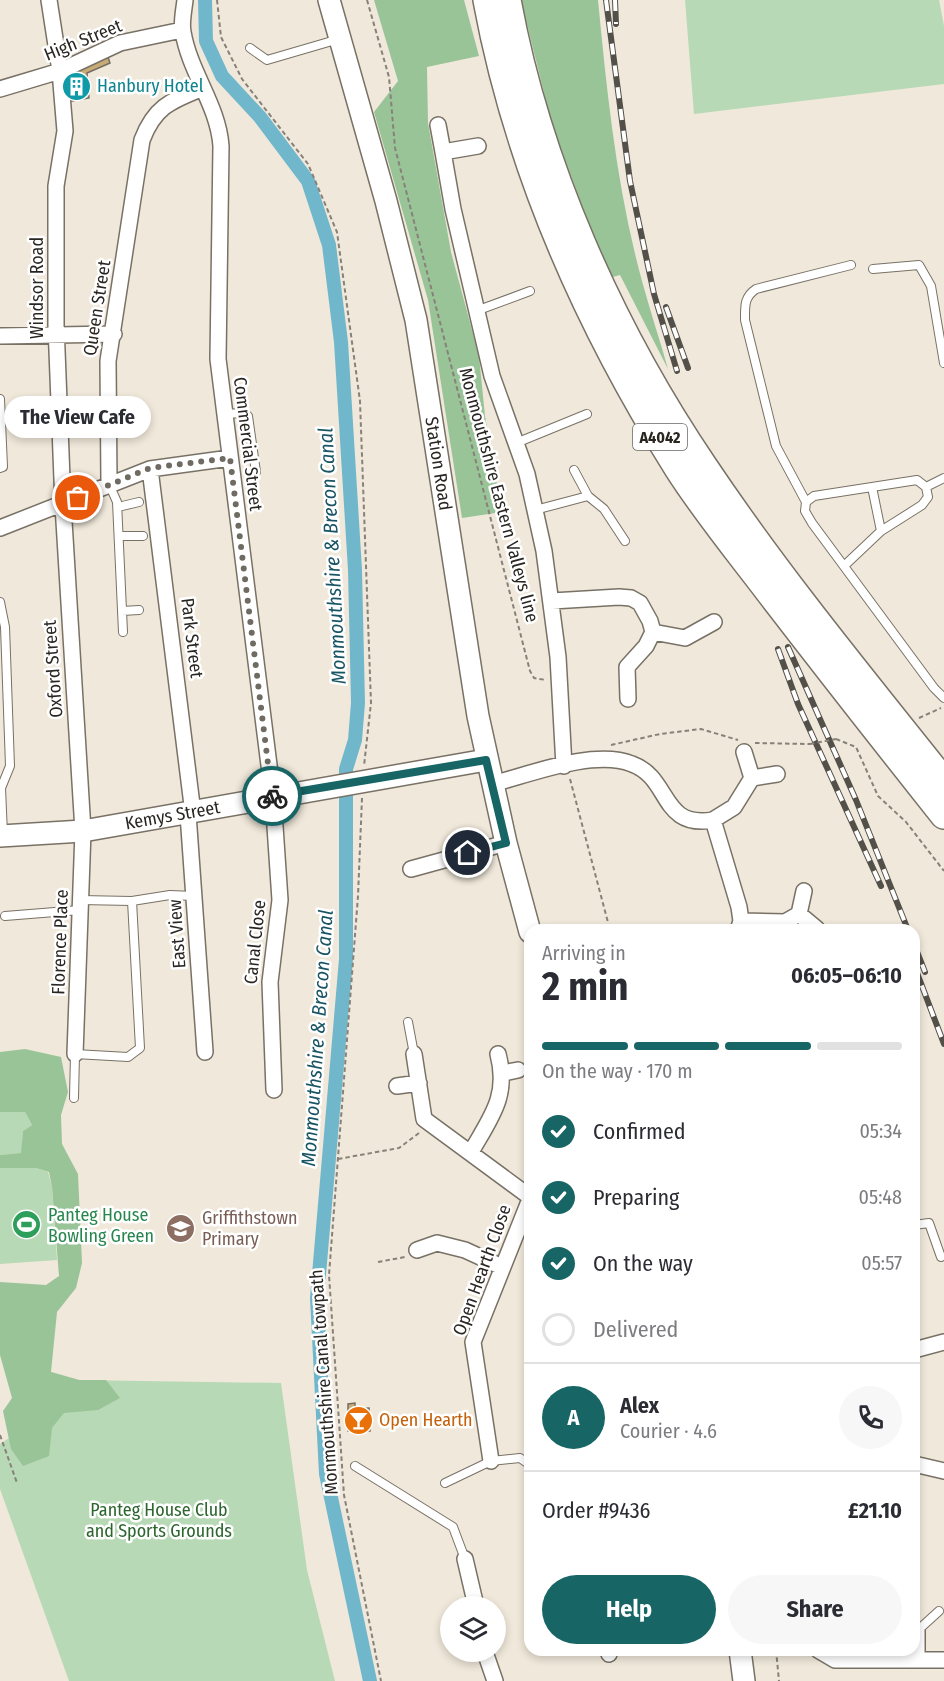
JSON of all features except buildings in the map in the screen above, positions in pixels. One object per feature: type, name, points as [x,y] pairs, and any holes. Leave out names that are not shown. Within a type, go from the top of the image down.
[{"type":"highway","name":"A4042","points":[[487,0],[510,101],[541,196],[575,279],[634,395],[679,470],[721,529],[944,815]]},
{"type":"highway","name":"A4042","points":[[507,0],[531,96],[560,189],[611,310],[627,339],[703,466],[765,553],[944,782]]},
{"type":"street","name":"Windsor Road","points":[[49,0],[60,71],[65,131],[56,186],[56,335],[63,505]]},
{"type":"street","points":[[182,30],[185,0]]},
{"type":"street","name":"Station Road","points":[[329,0],[416,320],[486,760],[528,924]]},
{"type":"street","name":"High Street","points":[[0,89],[60,71],[120,43],[182,30]]},
{"type":"street","name":"Commercial Street","points":[[182,30],[189,56],[215,112],[221,146],[218,359],[273,797]]},
{"type":"street","name":"Queen Street","points":[[109,484],[107,387],[142,140],[156,113],[170,101],[203,88]]},
{"type":"street","points":[[438,125],[453,209],[492,376],[527,474],[535,510],[552,601],[560,679],[564,766]]},
{"type":"street","points":[[443,152],[478,146]]},
{"type":"street","points":[[0,336],[114,334]]},
{"type":"street","points":[[0,528],[63,505],[150,468],[230,458]]},
{"type":"street","name":"Park Street","points":[[150,468],[190,813]]},
{"type":"street","name":"Oxford Street","points":[[63,505],[83,831]]},
{"type":"street","points":[[552,601],[631,598],[640,603],[645,610],[653,633],[646,646],[627,667],[628,699]]},
{"type":"street","points":[[653,633],[686,638],[714,622]]},
{"type":"street","points":[[492,784],[564,766],[595,755],[633,764],[656,782],[667,802],[680,815],[700,822],[713,820],[734,807],[752,778],[744,745]]},
{"type":"street","name":"Kemys Street","points":[[2,836],[83,831],[486,760]]},
{"type":"street","points":[[752,778],[777,774]]},
{"type":"street","name":"Canal Close","points":[[273,797],[280,900],[270,982],[274,1090]]},
{"type":"street","name":"East View","points":[[190,813],[205,1052]]},
{"type":"street","points":[[713,820],[739,924]]},
{"type":"street","name":"Florence Place","points":[[75,1054],[83,831]]},
{"type":"street","points":[[411,868],[506,843]]},
{"type":"street","points":[[800,914],[804,891]]},
{"type":"street","points":[[762,924],[785,922],[800,914]]},
{"type":"street","points":[[800,914],[811,924]]},
{"type":"street","points":[[414,1054],[424,1119],[429,1122]]},
{"type":"street","points":[[471,1152],[501,1100],[503,1073],[498,1054]]},
{"type":"street","points":[[503,1073],[518,1070]]},
{"type":"street","points":[[397,1086],[419,1083]]},
{"type":"street","name":"Open Hearth Close","points":[[429,1122],[524,1193]]},
{"type":"street","name":"Open Hearth Close","points":[[491,1461],[473,1342],[524,1213]]},
{"type":"street","points":[[417,1250],[436,1236],[502,1267]]},
{"type":"street","points":[[920,1349],[943,1346]]},
{"type":"street","points":[[920,1465],[944,1471]]},
{"type":"street","points":[[465,1559],[474,1596]]},
{"type":"street","points":[[741,1656],[744,1681]]},
{"type":"street","points":[[825,1656],[835,1660],[944,1660]]},
{"type":"street","points":[[488,1662],[495,1681]]},
{"type":"lane","points":[[250,48],[267,60],[340,39]]},
{"type":"lane","points":[[851,265],[756,289],[748,294],[745,304],[745,320],[769,426],[776,446],[806,502],[805,511],[944,698]]},
{"type":"lane","points":[[873,269],[919,265],[931,286],[944,363]]},
{"type":"lane","points":[[477,311],[530,291]]},
{"type":"lane","points":[[0,399],[3,467],[0,468]]},
{"type":"lane","points":[[224,414],[243,413],[248,416],[256,472]]},
{"type":"lane","points":[[516,443],[587,414]]},
{"type":"lane","points":[[574,470],[588,496],[604,509],[625,541]]},
{"type":"lane","points":[[926,487],[944,478]]},
{"type":"lane","points":[[806,502],[814,496],[917,480],[926,487],[928,497],[922,505],[881,531],[844,566]]},
{"type":"lane","points":[[109,484],[118,507],[123,633]]},
{"type":"lane","points":[[872,487],[881,531]]},
{"type":"lane","points":[[535,510],[588,496]]},
{"type":"lane","points":[[118,507],[139,502]]},
{"type":"lane","points":[[119,536],[143,536]]},
{"type":"lane","points":[[0,602],[5,627],[10,766],[2,788],[2,836]]},
{"type":"lane","points":[[122,611],[139,610]]},
{"type":"lane","points":[[5,916],[170,895],[194,896]]},
{"type":"lane","points":[[74,1098],[75,1054],[128,1057],[140,1048],[132,901]]},
{"type":"lane","points":[[408,1022],[414,1054]]},
{"type":"lane","points":[[920,1224],[930,1223],[941,1257]]},
{"type":"lane","points":[[445,1484],[491,1461],[520,1458],[524,1461]]},
{"type":"lane","points":[[355,1466],[453,1527],[465,1559]]},
{"type":"lane","points":[[920,1628],[939,1611]]},
{"type":"path","name":"Monmouthshire Canal towpath","points":[[217,0],[221,37],[242,79],[308,164],[337,232],[360,402],[371,703],[361,782],[358,896],[329,1275],[344,1495],[381,1681]]},
{"type":"path","name":"Monmouthshire Eastern Valleys line","points":[[367,0],[389,77],[394,148],[530,671],[534,678],[549,681],[560,679]]},
{"type":"path","points":[[917,719],[944,706]]},
{"type":"path","points":[[595,755],[685,730],[701,729],[744,745],[810,744],[836,739],[856,747],[878,796],[906,822],[944,871]]},
{"type":"path","points":[[579,776],[570,778],[608,924]]},
{"type":"path","points":[[338,1159],[399,1148],[423,1130],[429,1122]]},
{"type":"path","points":[[378,1262],[410,1256],[417,1250]]},
{"type":"path","points":[[0,1435],[17,1484]]},
{"type":"path","points":[[777,1656],[779,1681]]},
{"type":"green space","points":[[374,0],[464,0],[479,56],[427,67],[428,123],[451,252],[479,356],[485,416],[502,512],[462,518],[428,300],[374,112],[398,81]]},
{"type":"green space","points":[[521,0],[598,0],[619,177],[633,247],[668,369],[620,275],[609,278],[552,125]]},
{"type":"green space","points":[[685,0],[939,0],[944,26],[944,84],[694,114]]},
{"type":"green space","points":[[25,1049],[61,1057],[68,1092],[61,1115],[62,1144],[78,1174],[82,1263],[76,1288],[57,1312],[51,1372],[79,1380],[106,1380],[120,1398],[98,1410],[64,1413],[52,1428],[49,1456],[23,1466],[11,1449],[3,1411],[12,1398],[0,1355],[0,1282],[46,1285],[59,1276],[49,1172],[36,1168],[0,1168],[0,1155],[21,1153],[23,1131],[32,1125],[25,1112],[0,1112],[0,1052]]},
{"type":"green space","points":[[0,1112],[25,1112],[32,1125],[23,1131],[22,1153],[0,1155]]},
{"type":"green space","name":"Panteg House Bowling Green","points":[[0,1168],[36,1168],[48,1172],[52,1187],[57,1260],[0,1264]]},
{"type":"green space","name":"Panteg House Club and Sports Grounds","points":[[51,1372],[79,1380],[281,1383],[307,1570],[335,1681],[69,1681],[0,1489],[0,1444],[38,1419]]},
{"type":"waterway","name":"Monmouthshire & Brecon Canal","points":[[205,0],[206,41],[222,76],[260,117],[308,181],[329,245],[341,342],[355,570],[358,703],[355,740],[346,769],[346,959],[317,1298],[326,1474],[370,1681]]},
{"type":"railway","points":[[606,0],[630,181],[654,294],[677,371]]},
{"type":"railway","points":[[615,0],[616,24]]},
{"type":"railway","points":[[666,307],[688,368]]},
{"type":"railway","points":[[788,647],[856,800],[906,924]]},
{"type":"railway","points":[[778,649],[798,704],[881,886]]},
{"type":"railway","points":[[920,959],[925,972]]},
{"type":"railway","points":[[920,981],[944,1044]]},
{"type":"way so far","points":[[78,498],[150,468],[230,458],[272,796]]},
{"type":"place","name":"Hanbury Hotel","points":[[76,86]]},
{"type":"place","name":"The View Cafe","points":[[78,498]]},
{"type":"place","name":"Panteg House Bowling Green","points":[[27,1225]]},
{"type":"place","name":"Griffithstown Primary","points":[[181,1228]]},
{"type":"place","name":"Open Hearth","points":[[358,1420]]},
{"type":"route","points":[[272,796],[486,760],[506,843],[468,853]]}]
